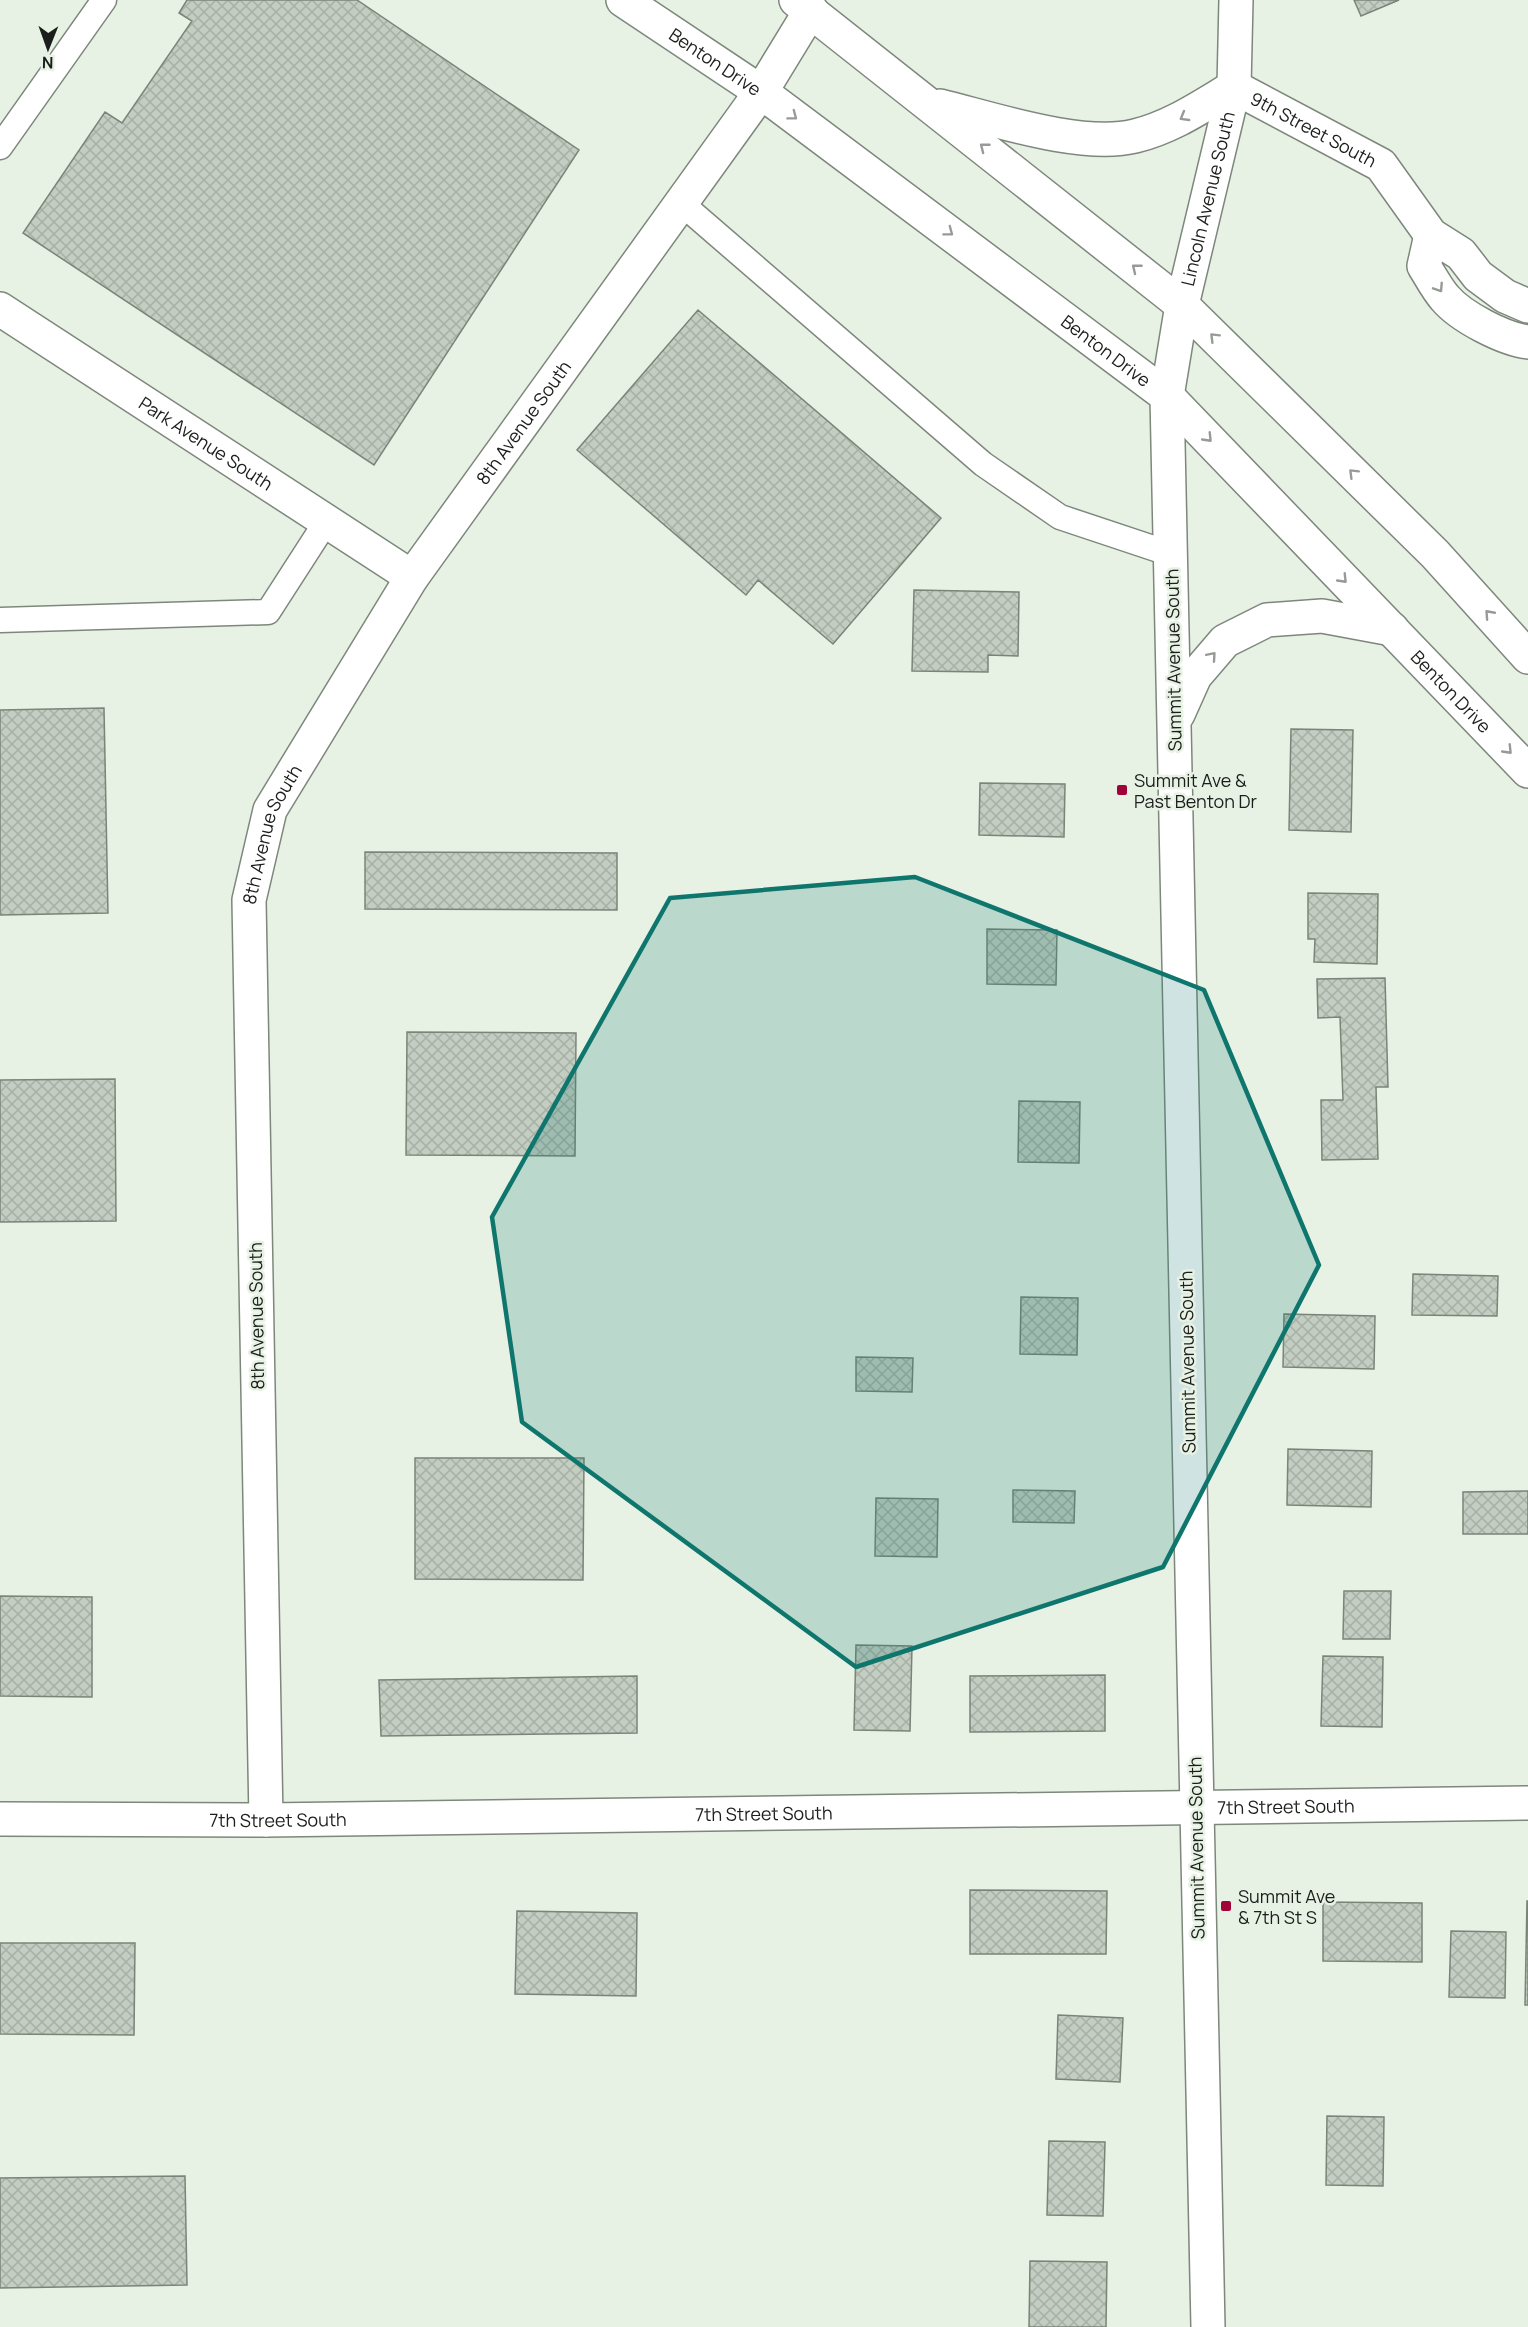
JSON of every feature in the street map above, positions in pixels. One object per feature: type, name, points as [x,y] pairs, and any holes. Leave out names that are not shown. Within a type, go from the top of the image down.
[{"type":"street","name":"Benton Drive","points":[[623,0],[761,92],[1167,396],[1528,771]]},
{"type":"street","name":"Lincoln Avenue South","points":[[1167,396],[1182,305],[1234,87],[1236,0]]},
{"type":"street","name":"8th Avenue South","points":[[266,1820],[249,900],[270,810],[412,577],[761,92],[803,5]]},
{"type":"street","points":[[803,5],[1182,305],[1435,554],[1528,657]]},
{"type":"street","points":[[929,103],[1033,129],[1087,138],[1134,137],[1177,122],[1234,87]]},
{"type":"street","name":"9th Street South","points":[[1234,87],[1381,165],[1431,235],[1461,254],[1478,276],[1496,289],[1528,306]]},
{"type":"street","points":[[1431,235],[1424,266],[1446,299],[1477,322],[1515,340],[1528,342]]},
{"type":"street","name":"Park Avenue South","points":[[0,309],[412,577]]},
{"type":"street","name":"Summit Avenue South","points":[[1167,396],[1195,1808],[1208,2327]]},
{"type":"street","points":[[1174,724],[1195,676],[1225,641],[1267,620],[1322,616],[1392,629]]},
{"type":"street","name":"7th Street South","points":[[0,1819],[266,1820],[1528,1803]]},
{"type":"lane","points":[[0,147],[104,0]]},
{"type":"lane","points":[[681,203],[983,464],[1060,517],[1171,554]]},
{"type":"lane","points":[[0,620],[268,612],[326,522]]},
{"type":"highlighted area","points":[[915,877],[1204,990],[1319,1265],[1163,1567],[856,1667],[522,1422],[492,1217],[670,898]]},
{"type":"building","points":[[187,0],[357,0],[579,150],[374,465],[23,233],[105,112],[122,123],[192,21],[179,13]]},
{"type":"building","points":[[1354,0],[1399,0],[1361,16]]},
{"type":"building","points":[[698,310],[941,518],[833,644],[758,580],[746,595],[577,450]]},
{"type":"building","points":[[914,590],[1019,592],[1018,656],[988,655],[988,672],[912,671]]},
{"type":"building","points":[[104,708],[108,913],[0,915],[0,710]]},
{"type":"building","points":[[1291,729],[1353,730],[1351,832],[1289,830]]},
{"type":"building","points":[[980,783],[1065,784],[1064,837],[979,835]]},
{"type":"building","points":[[365,852],[617,853],[617,910],[365,909]]},
{"type":"building","points":[[1308,893],[1378,894],[1377,964],[1314,962],[1315,939],[1308,939]]},
{"type":"building","points":[[987,929],[1057,930],[1056,985],[987,984]]},
{"type":"building","points":[[1385,978],[1388,1087],[1376,1087],[1378,1159],[1322,1160],[1321,1100],[1343,1100],[1340,1017],[1318,1018],[1317,979]]},
{"type":"building","points":[[407,1032],[576,1033],[575,1156],[406,1155]]},
{"type":"building","points":[[115,1079],[116,1221],[0,1222],[0,1080]]},
{"type":"building","points":[[1019,1101],[1080,1102],[1079,1163],[1018,1162]]},
{"type":"building","points":[[1413,1274],[1498,1276],[1497,1316],[1412,1315]]},
{"type":"building","points":[[1021,1297],[1078,1298],[1077,1355],[1020,1354]]},
{"type":"building","points":[[1284,1314],[1375,1316],[1374,1369],[1283,1367]]},
{"type":"building","points":[[856,1357],[913,1358],[912,1392],[856,1391]]},
{"type":"building","points":[[1288,1449],[1372,1451],[1371,1507],[1287,1505]]},
{"type":"building","points":[[415,1458],[584,1458],[583,1580],[415,1579]]},
{"type":"building","points":[[1013,1490],[1075,1491],[1074,1523],[1013,1522]]},
{"type":"building","points":[[1528,1491],[1528,1534],[1463,1534],[1463,1492]]},
{"type":"building","points":[[876,1498],[938,1499],[937,1557],[875,1556]]},
{"type":"building","points":[[1344,1591],[1391,1591],[1390,1639],[1343,1639]]},
{"type":"building","points":[[0,1596],[92,1597],[92,1697],[0,1696]]},
{"type":"building","points":[[856,1645],[912,1646],[910,1731],[854,1730]]},
{"type":"building","points":[[1323,1656],[1383,1657],[1382,1727],[1321,1726]]},
{"type":"building","points":[[1105,1675],[1105,1731],[970,1732],[970,1676]]},
{"type":"building","points":[[637,1676],[637,1733],[381,1736],[379,1680]]},
{"type":"building","points":[[970,1890],[1107,1891],[1106,1954],[970,1954]]},
{"type":"building","points":[[1527,1901],[1528,2005],[1525,2005]]},
{"type":"building","points":[[1323,1902],[1422,1903],[1422,1962],[1323,1961]]},
{"type":"building","points":[[517,1911],[637,1913],[636,1996],[515,1994]]},
{"type":"building","points":[[1451,1931],[1506,1932],[1505,1998],[1449,1997]]},
{"type":"building","points":[[0,1943],[135,1943],[134,2035],[0,2034]]},
{"type":"building","points":[[1058,2015],[1123,2018],[1120,2082],[1056,2079]]},
{"type":"building","points":[[1327,2116],[1384,2117],[1383,2186],[1326,2185]]},
{"type":"building","points":[[1049,2141],[1105,2142],[1103,2216],[1047,2215]]},
{"type":"building","points":[[185,2176],[187,2285],[0,2288],[0,2178]]},
{"type":"building","points":[[1030,2261],[1107,2262],[1106,2327],[1029,2327]]},
{"type":"place","name":"Summit Ave & Past Benton Dr","points":[[1122,790]]},
{"type":"place","name":"Summit Ave & 7th St S","points":[[1226,1906]]}]
